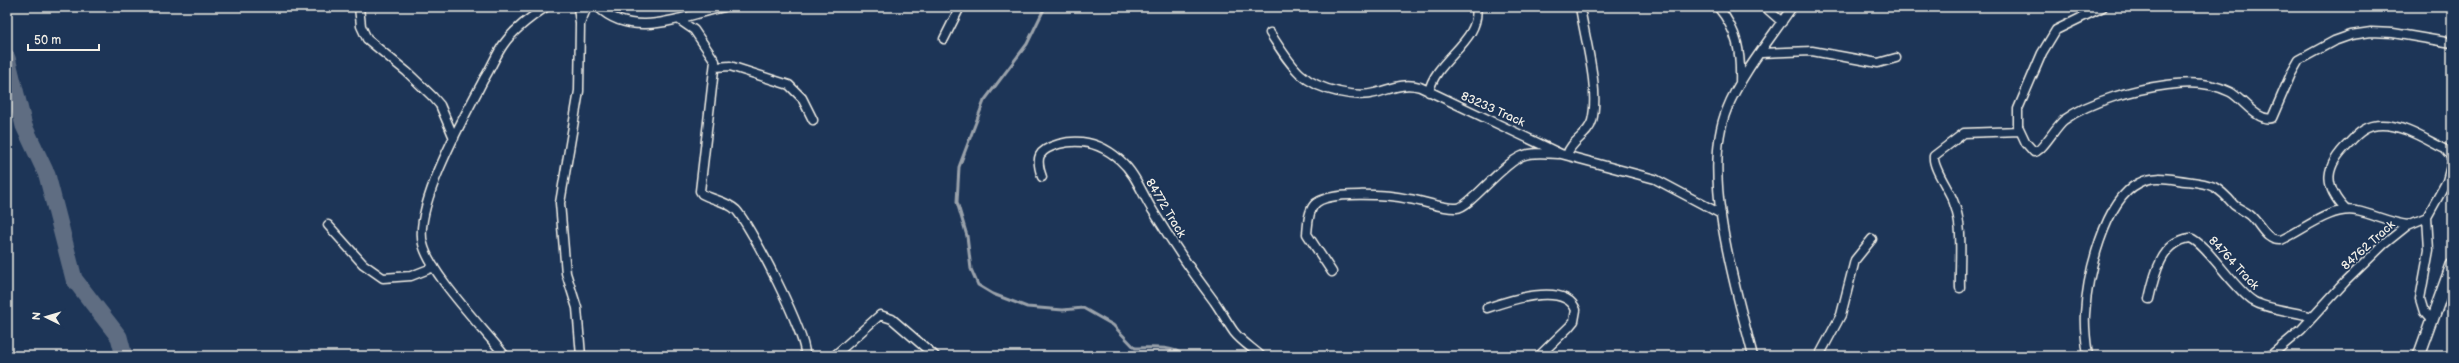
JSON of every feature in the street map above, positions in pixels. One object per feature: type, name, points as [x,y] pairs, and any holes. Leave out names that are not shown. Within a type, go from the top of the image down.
[{"type":"main road","points":[[2419,356],[2452,265]]},
{"type":"street","points":[[359,7],[361,26],[367,39],[407,72],[433,97],[440,105],[454,138]]},
{"type":"street","points":[[505,356],[434,266],[422,243],[423,224],[438,171],[503,45],[517,30],[546,7]]},
{"type":"street","points":[[578,7],[580,24],[579,91],[562,186],[560,216],[566,273],[574,297],[579,325],[581,356]]},
{"type":"street","points":[[580,24],[587,7]]},
{"type":"street","points":[[598,7],[609,15],[635,24],[654,24],[724,7]]},
{"type":"street","points":[[944,39],[960,7]]},
{"type":"street","points":[[1429,92],[1434,75],[1472,30],[1476,19],[1476,7]]},
{"type":"street","points":[[1332,272],[1307,234],[1311,213],[1314,206],[1320,200],[1340,196],[1402,197],[1457,208],[1467,205],[1494,175],[1522,156],[1542,153],[1564,154],[1589,128],[1593,115],[1593,86],[1580,7]]},
{"type":"street","points":[[1718,7],[1738,39],[1741,63],[1740,84]]},
{"type":"street","points":[[1765,7],[1782,22]]},
{"type":"street","points":[[1753,356],[1721,214],[1718,170],[1719,138],[1727,109],[1740,84],[1792,7]]},
{"type":"street","points":[[2103,7],[2060,27],[2052,35],[2020,101],[2017,117],[2020,131],[2031,149],[2038,152],[2053,130],[2076,112],[2140,90],[2184,83],[2201,84],[2229,91],[2268,119],[2275,115],[2291,74],[2299,60],[2310,52],[2351,35],[2371,32],[2393,33],[2452,43]]},
{"type":"street","points":[[678,19],[689,25],[714,57],[715,67],[700,191],[734,208],[747,226],[767,259],[803,338],[805,356]]},
{"type":"street","name":"83233 Track","points":[[1270,33],[1297,72],[1304,79],[1326,90],[1355,96],[1367,95],[1407,84],[1429,92],[1564,154],[1656,179],[1721,214]]},
{"type":"street","points":[[1762,52],[1812,52],[1878,63],[1896,58]]},
{"type":"street","points":[[715,67],[734,67],[789,85],[802,98],[813,120]]},
{"type":"street","points":[[2346,210],[2333,194],[2330,169],[2338,154],[2367,128],[2380,125],[2396,127],[2445,149],[2450,155],[2452,161],[2447,181],[2427,217],[2429,250],[2420,299],[2424,312],[2432,320]]},
{"type":"street","points":[[1960,288],[1959,221],[1955,204],[1934,164],[1934,156],[1964,134],[2020,131]]},
{"type":"street","name":"84772 Track","points":[[1042,177],[1037,164],[1038,158],[1042,151],[1061,144],[1078,142],[1095,144],[1120,160],[1131,171],[1147,202],[1182,258],[1234,332],[1261,356]]},
{"type":"street","points":[[2088,356],[2085,314],[2092,266],[2113,213],[2125,195],[2139,183],[2157,178],[2210,185],[2222,192],[2234,205],[2251,215],[2268,236],[2276,240],[2286,238],[2336,212],[2346,210],[2408,225]]},
{"type":"street","name":"84762 Track","points":[[2270,356],[2313,316],[2383,244],[2408,225],[2427,217]]},
{"type":"street","points":[[328,225],[363,264],[383,278],[411,276],[434,266]]},
{"type":"street","name":"84764 Track","points":[[2148,299],[2158,265],[2164,255],[2178,242],[2190,238],[2201,245],[2222,271],[2254,302],[2313,316]]},
{"type":"street","points":[[1819,356],[1841,314],[1855,260],[1872,239]]},
{"type":"street","points":[[1487,308],[1532,295],[1557,297],[1571,302],[1576,310],[1574,321],[1539,356]]},
{"type":"street","points":[[834,356],[880,315],[892,318],[935,356]]},
{"type":"waterway","points":[[1045,7],[1027,44],[984,101],[959,167],[957,202],[967,236],[971,269],[978,285],[993,294],[1027,307],[1063,310],[1083,308],[1113,325],[1135,348],[1167,349],[1179,352],[1184,356]]},
{"type":"waterway","points":[[7,58],[24,126],[47,175],[74,279],[119,337],[124,356]]},
{"type":"waterway","points":[[7,87],[14,82]]}]
